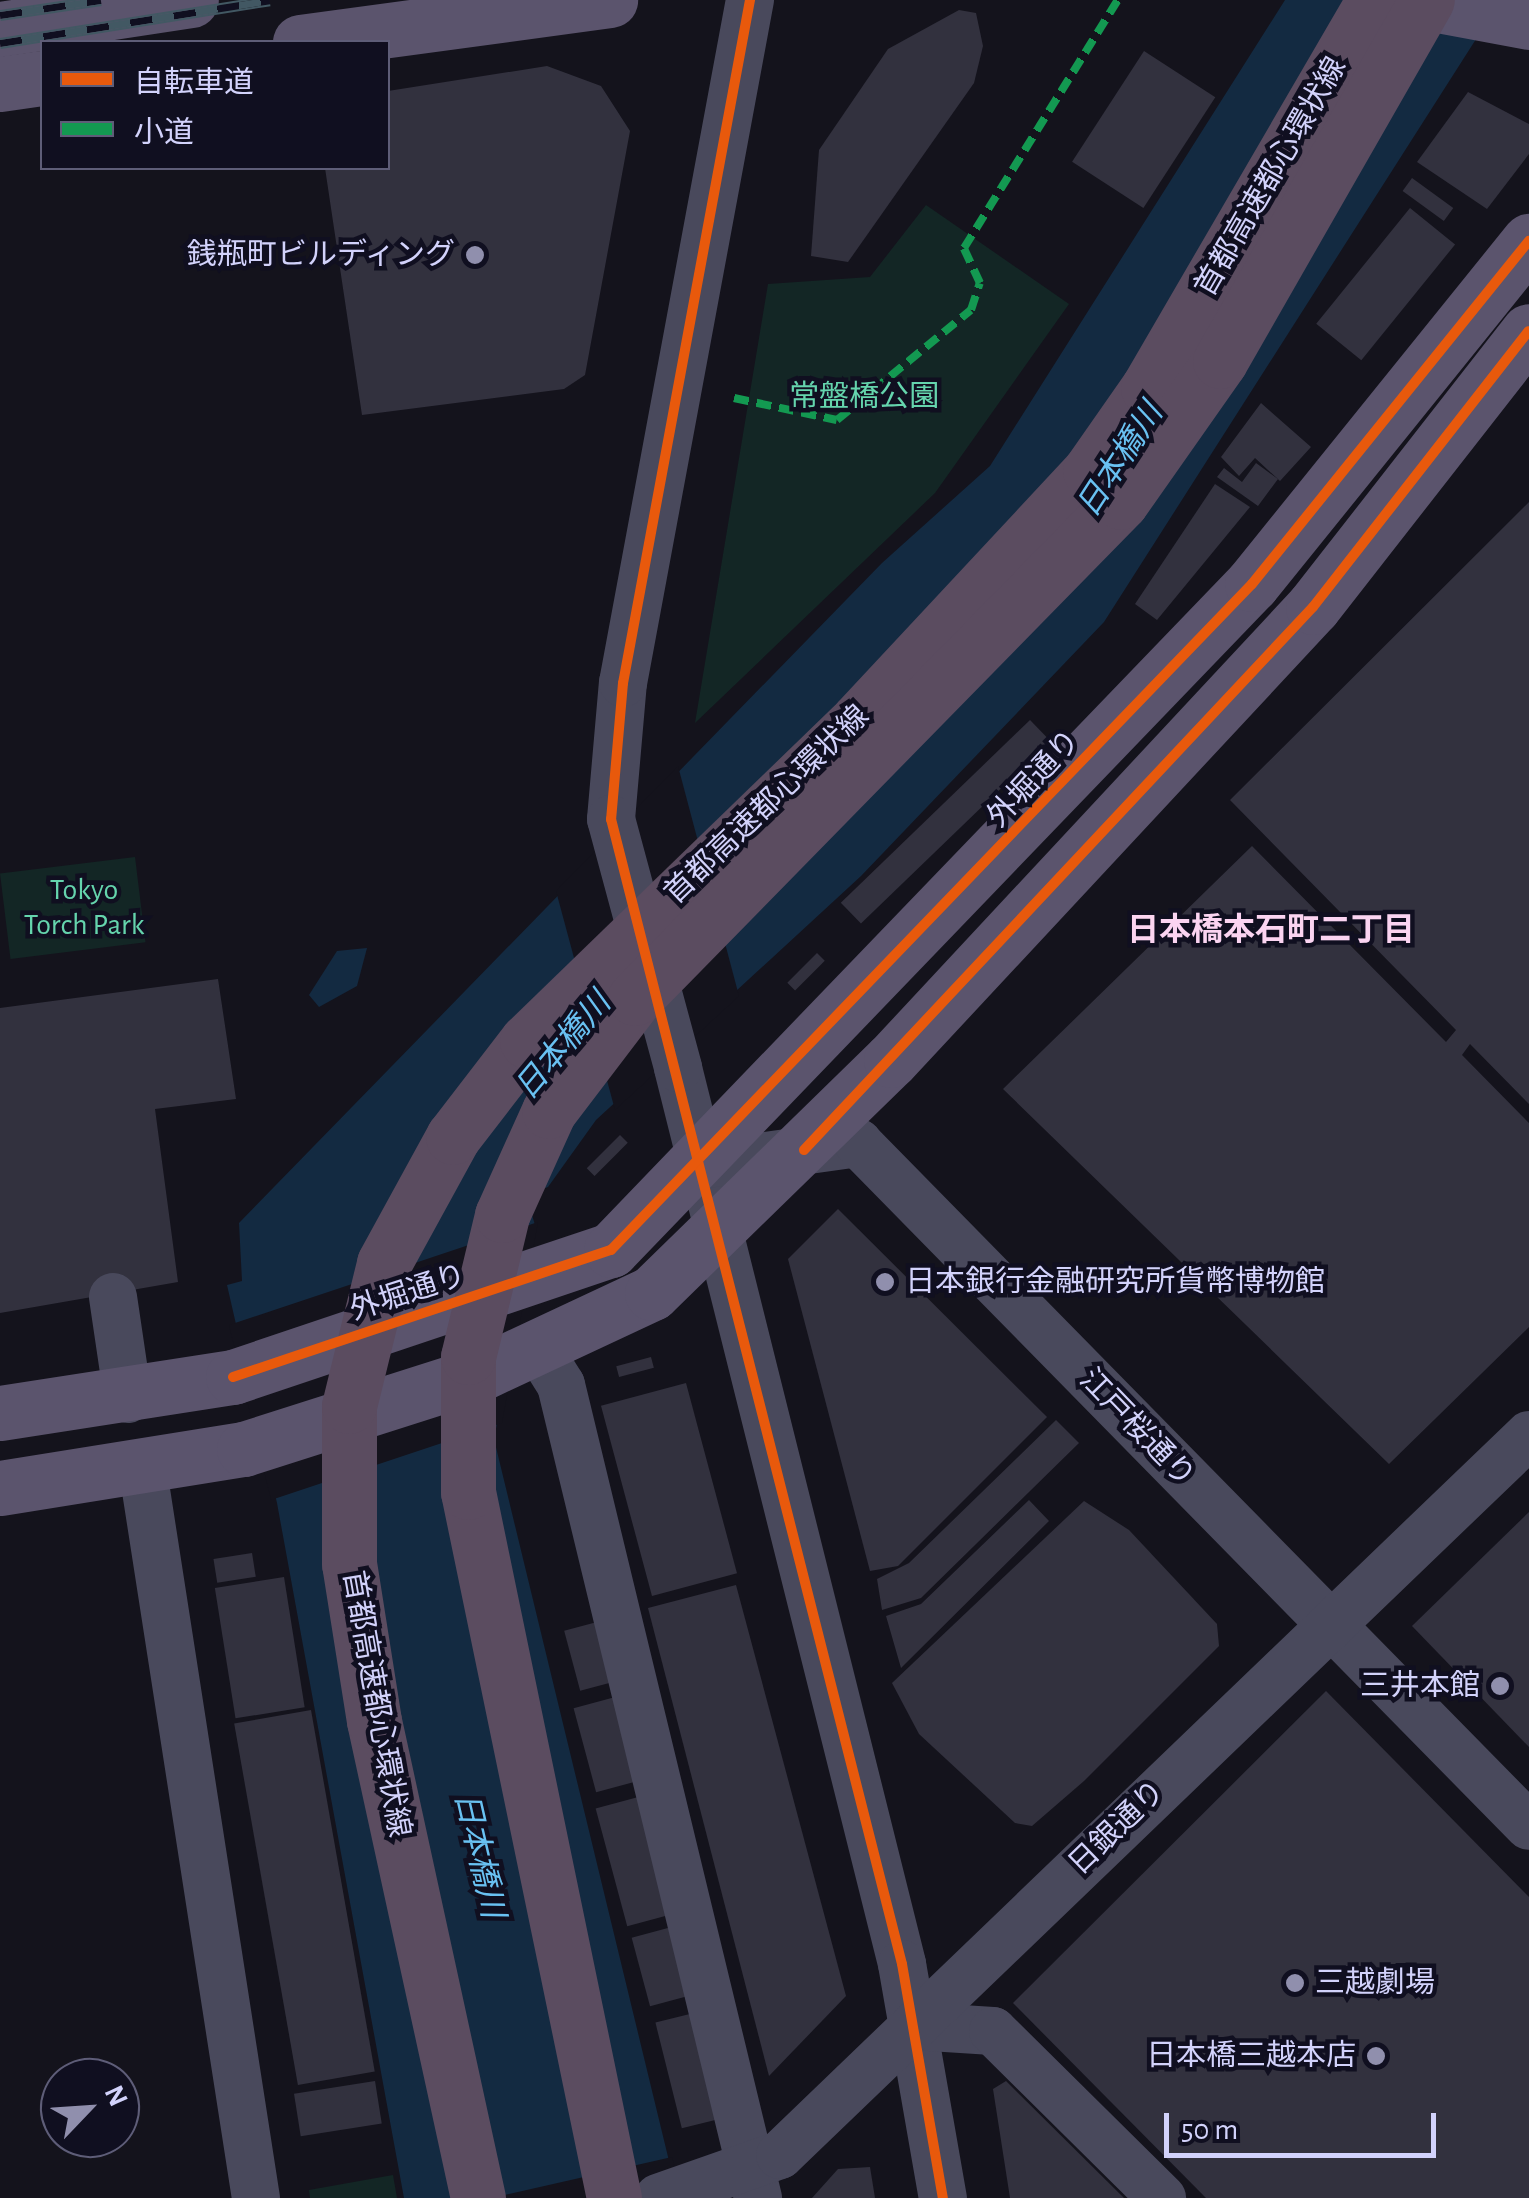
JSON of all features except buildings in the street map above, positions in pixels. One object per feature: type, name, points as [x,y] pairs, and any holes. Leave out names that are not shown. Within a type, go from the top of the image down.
[{"type":"highway","name":"首都高速都心環状線","points":[[478,2198],[374,1721],[350,1564],[349,1406],[384,1264],[452,1137],[527,1041],[858,720],[1090,471],[1148,388],[1374,0]]},
{"type":"highway","name":"首都高速都心環状線","points":[[614,2198],[468,1492],[468,1357],[502,1215],[549,1111],[623,1012],[1121,502],[1220,361],[1427,0]]},
{"type":"main road","points":[[0,29],[191,0]]},
{"type":"main road","points":[[315,40],[610,0]]},
{"type":"main road","points":[[1411,0],[1518,20]]},
{"type":"main road","points":[[0,84],[40,78]]},
{"type":"main road","name":"外堀通り","points":[[0,1414],[128,1399],[233,1377],[592,1260],[700,1164],[1252,584],[1529,241]]},
{"type":"main road","points":[[0,1488],[143,1471],[244,1449],[540,1350],[652,1293],[717,1236],[804,1150],[1314,607],[1528,334]]},
{"type":"street","points":[[750,0],[623,683],[611,819],[678,1068],[914,2026],[943,2198]]},
{"type":"street","name":"江戸桜通り","points":[[700,1164],[858,1143],[1529,1826]]},
{"type":"street","points":[[113,1297],[128,1399]]},
{"type":"street","points":[[540,1350],[561,1385],[757,2184]]},
{"type":"street","name":"日銀通り","points":[[673,2195],[757,2184],[914,2026],[1529,1435]]},
{"type":"street","points":[[143,1471],[256,2198]]},
{"type":"street","points":[[914,2026],[993,2031],[1162,2198]]},
{"type":"green space","name":"常盤橋公園","points":[[926,205],[1069,304],[935,493],[695,723],[768,284],[870,277]]},
{"type":"green space","name":"Tokyo Torch Park","points":[[135,857],[145,942],[10,959],[0,874]]},
{"type":"green space","points":[[393,2175],[397,2198],[310,2198],[309,2190]]},
{"type":"water","name":"日本橋川","points":[[1285,0],[1501,0],[1104,622],[861,876],[596,1120],[548,1187],[526,1195],[535,1225],[494,1439],[678,2198],[404,2198],[277,1503],[227,1285],[242,1281],[239,1223],[882,563],[990,466]]},
{"type":"water","points":[[367,948],[357,986],[319,1007],[309,995],[337,951]]},
{"type":"pier","points":[[678,766],[739,996],[615,1110],[556,891]]},
{"type":"pier","points":[[538,1222],[502,1423],[271,1500],[229,1325]]},
{"type":"pier","points":[[672,2157],[683,2198],[491,2198]]},
{"type":"railway","points":[[0,15],[101,0]]},
{"type":"railway","points":[[0,43],[270,0]]},
{"type":"marked path","points":[[734,398],[837,420],[971,310],[980,283],[964,248],[1118,0]]},
{"type":"cycle path","points":[[750,0],[623,683],[611,819],[902,1964],[943,2198]]},
{"type":"cycle path","points":[[233,1377],[611,1250],[1252,584],[1529,241]]},
{"type":"cycle path","points":[[804,1150],[1313,607],[1529,331]]},
{"type":"place","name":"銭瓶町ビルディング","points":[[475,255]]},
{"type":"place","name":"日本銀行金融研究所貨幣博物館","points":[[885,1282]]},
{"type":"place","name":"三井本館","points":[[1500,1686]]},
{"type":"place","name":"三越劇場","points":[[1295,1983]]},
{"type":"place","name":"日本橋三越本店","points":[[1376,2056]]},
{"type":"district","name":"日本橋本石町二丁目","points":[[1271,930]]}]
